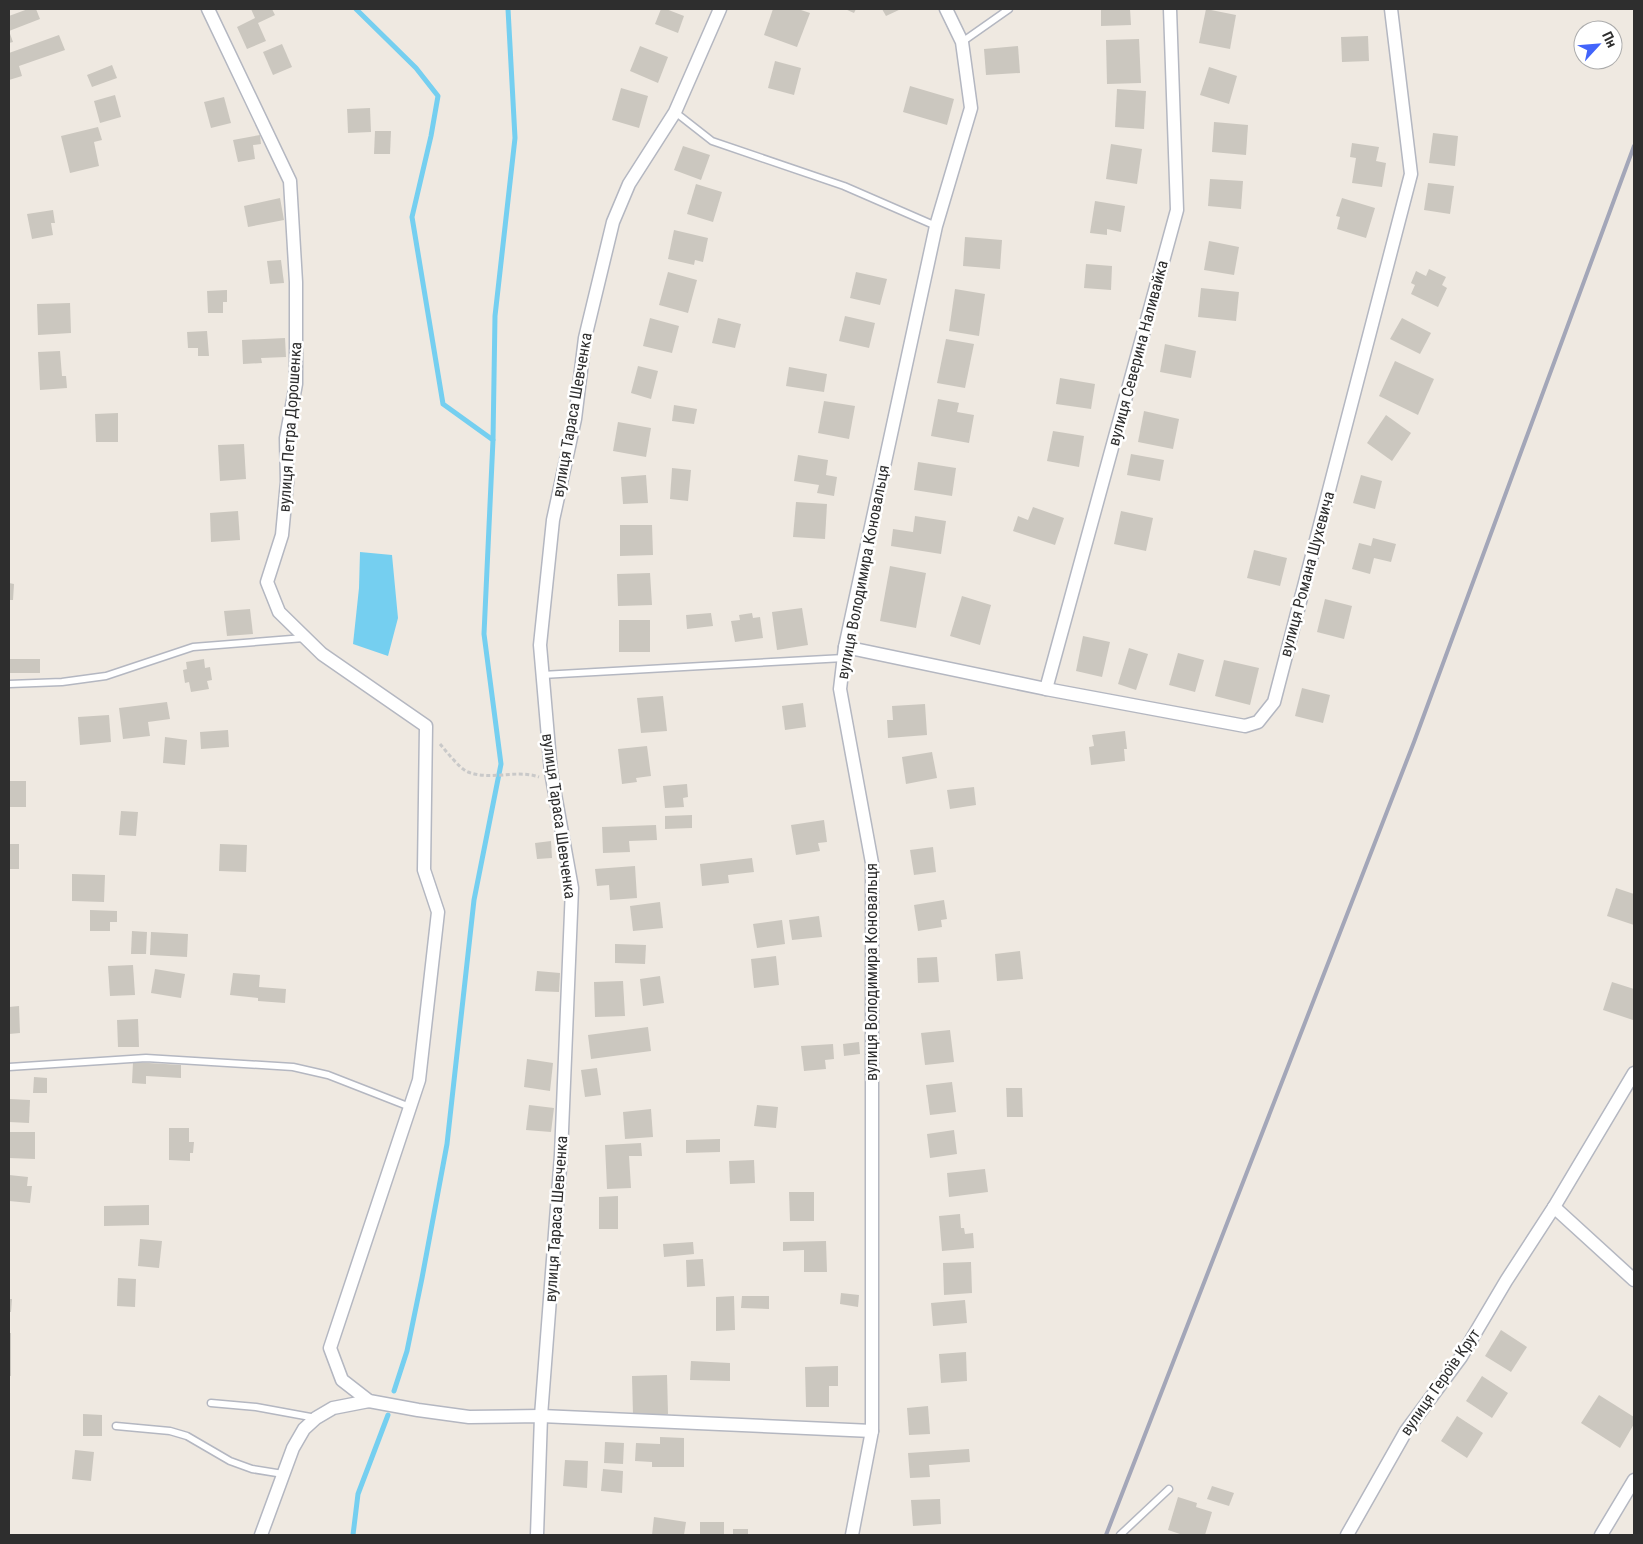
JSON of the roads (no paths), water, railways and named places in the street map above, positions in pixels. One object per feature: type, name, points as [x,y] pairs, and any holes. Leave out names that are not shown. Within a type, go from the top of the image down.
[{"type":"street","name":"вулиця Петра Дорошенка","points":[[208,9],[290,181],[296,282],[296,384],[286,438],[287,482],[282,535],[267,582],[279,612],[322,654],[426,726],[424,870],[438,912],[419,1080],[410,1107]]},
{"type":"street","name":"вулиця Тараса Шевченка","points":[[537,1535],[541,1416],[561,1156],[572,888],[551,772],[540,645],[553,520],[575,419],[585,338],[613,222],[629,184],[675,112],[720,9]]},
{"type":"street","name":"вулиця Володимира Коновальця","points":[[852,1535],[872,1431],[872,863],[840,689],[844,653],[936,226],[970,108],[962,42],[946,9]]},
{"type":"street","name":"вулиця Северина Наливайка","points":[[1046,690],[1178,210],[1170,9]]},
{"type":"street","name":"вулиця Романа Шухевича","points":[[844,653],[1245,726],[1258,722],[1274,702],[1411,174],[1391,9]]},
{"type":"street","name":"вулиця Героїв Крут","points":[[1347,1535],[1406,1431],[1462,1357],[1506,1281],[1554,1207],[1634,1073]]},
{"type":"street","points":[[370,1402],[342,1380],[330,1348],[410,1107]]},
{"type":"street","points":[[1554,1207],[1634,1280]]},
{"type":"street","points":[[261,1535],[293,1448],[304,1429],[316,1418],[333,1408],[370,1402],[469,1416],[541,1416],[872,1431]]},
{"type":"street","points":[[1601,1535],[1634,1480]]},
{"type":"lane","points":[[962,42],[1009,9]]},
{"type":"lane","points":[[675,112],[712,141],[844,186],[936,226]]},
{"type":"lane","points":[[9,684],[62,682],[106,676],[193,648],[305,638]]},
{"type":"lane","points":[[542,675],[844,653]]},
{"type":"lane","points":[[9,1067],[146,1058],[293,1068],[328,1075],[410,1107]]},
{"type":"lane","points":[[211,1403],[256,1407],[316,1418]]},
{"type":"lane","points":[[116,1426],[154,1429],[187,1436],[230,1461],[252,1469],[283,1474]]},
{"type":"lane","points":[[1120,1535],[1169,1490]]},
{"type":"water","points":[[360,552],[392,555],[398,618],[388,656],[353,644],[359,588]]},
{"type":"waterway","points":[[356,9],[416,68],[438,96],[431,136],[412,217],[443,404],[493,440],[484,634],[501,764],[474,900],[447,1144],[407,1351],[394,1391]]},
{"type":"waterway","points":[[493,440],[495,316],[515,138],[508,9]]},
{"type":"waterway","points":[[353,1535],[358,1494],[388,1415]]},
{"type":"railway","points":[[1106,1535],[1414,742],[1634,146]]}]
